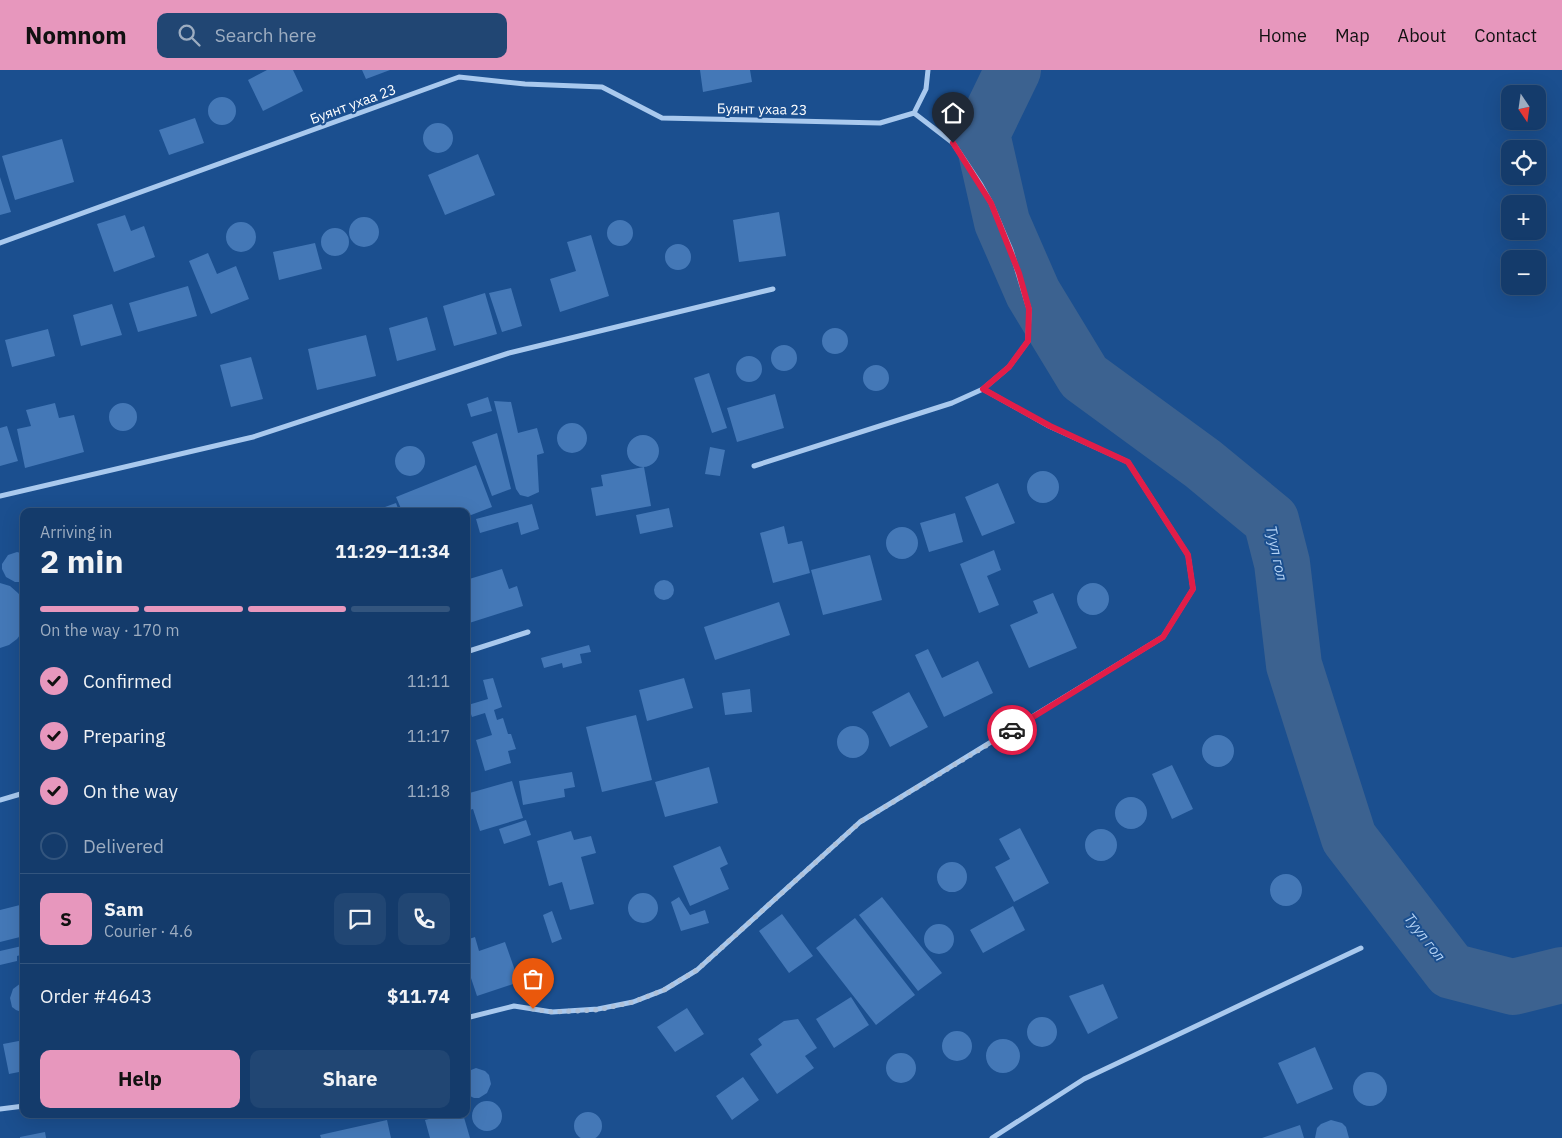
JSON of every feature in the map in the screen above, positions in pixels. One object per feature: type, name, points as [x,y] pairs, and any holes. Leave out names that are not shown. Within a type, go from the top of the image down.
[{"type":"street","points":[[754,466],[952,403],[983,389],[1009,367],[1028,341],[1029,309],[1010,250],[991,203],[953,143],[914,113],[926,88],[928,70]]},
{"type":"street","name":"Буянт ухаа 23","points":[[0,243],[459,78],[525,84],[602,86],[662,118],[880,123],[914,113]]},
{"type":"street","points":[[0,496],[253,437],[509,353],[773,289]]},
{"type":"street","points":[[470,1017],[514,1006],[552,1012],[598,1010],[633,1002],[664,990],[697,970],[860,822],[1163,637],[1193,589],[1188,555],[1128,462],[1050,426],[983,389]]},
{"type":"street","points":[[470,651],[528,632]]},
{"type":"street","points":[[0,800],[20,794]]},
{"type":"street","points":[[992,1138],[1084,1079],[1361,948]]},
{"type":"street","points":[[0,1109],[20,1106]]},
{"type":"building","points":[[267,70],[293,70],[303,91],[263,111],[248,80]]},
{"type":"building","points":[[362,70],[390,70],[366,79]]},
{"type":"building","points":[[700,70],[750,70],[752,82],[703,92]]},
{"type":"building","points":[[222,97],[232,101],[236,111],[232,121],[222,125],[212,121],[208,111],[212,101]]},
{"type":"building","points":[[195,118],[204,143],[169,155],[159,130]]},
{"type":"building","points":[[438,123],[444,124],[452,132],[452,144],[444,152],[438,153],[432,152],[424,144],[423,138],[424,132],[432,124]]},
{"type":"building","points":[[62,139],[74,182],[15,200],[2,156]]},
{"type":"building","points":[[478,154],[495,195],[445,215],[428,175]]},
{"type":"building","points":[[0,177],[11,212],[0,215]]},
{"type":"building","points":[[779,212],[786,256],[739,262],[733,220]]},
{"type":"building","points":[[125,215],[131,231],[144,226],[155,257],[114,272],[97,224]]},
{"type":"building","points":[[364,217],[370,218],[378,226],[378,238],[370,246],[364,247],[358,246],[350,238],[349,232],[350,226],[358,218]]},
{"type":"building","points":[[620,220],[629,224],[633,233],[629,242],[620,246],[611,242],[607,233],[611,224]]},
{"type":"building","points":[[241,222],[247,223],[255,231],[255,243],[247,251],[241,252],[235,251],[227,243],[226,237],[227,231],[235,223]]},
{"type":"building","points":[[335,228],[345,232],[349,242],[345,252],[335,256],[325,252],[321,242],[325,232]]},
{"type":"building","points":[[591,235],[609,296],[560,312],[550,279],[576,271],[567,242]]},
{"type":"building","points":[[315,243],[322,269],[279,280],[273,252]]},
{"type":"building","points":[[678,244],[687,248],[691,257],[687,266],[678,270],[669,266],[665,257],[669,248]]},
{"type":"building","points":[[208,253],[217,274],[236,266],[249,299],[211,314],[189,261]]},
{"type":"building","points":[[188,286],[197,316],[138,332],[129,303]]},
{"type":"building","points":[[511,288],[522,326],[502,332],[489,293]]},
{"type":"building","points":[[485,293],[497,334],[454,346],[443,306]]},
{"type":"building","points":[[112,304],[122,335],[81,346],[73,315]]},
{"type":"building","points":[[427,317],[436,350],[397,361],[389,328]]},
{"type":"building","points":[[835,328],[844,332],[848,341],[844,350],[835,354],[826,350],[822,341],[826,332]]},
{"type":"building","points":[[48,329],[55,356],[12,367],[5,340]]},
{"type":"building","points":[[366,335],[376,376],[317,390],[308,349]]},
{"type":"building","points":[[784,345],[793,349],[797,358],[793,367],[784,371],[775,367],[771,358],[775,349]]},
{"type":"building","points":[[749,356],[758,360],[762,369],[758,378],[749,382],[740,378],[736,369],[740,360]]},
{"type":"building","points":[[251,357],[263,399],[231,407],[220,365]]},
{"type":"building","points":[[876,365],[885,369],[889,378],[885,387],[876,391],[867,387],[863,378],[867,369]]},
{"type":"building","points":[[709,373],[727,428],[712,433],[694,378]]},
{"type":"building","points":[[775,394],[784,428],[737,442],[727,408]]},
{"type":"building","points":[[488,397],[492,411],[471,417],[467,404]]},
{"type":"building","points":[[494,401],[511,402],[518,433],[537,428],[544,453],[537,455],[539,492],[528,497],[520,495],[516,489]]},
{"type":"building","points":[[55,403],[59,418],[74,415],[84,452],[25,468],[17,429],[31,426],[26,410]]},
{"type":"building","points":[[123,403],[133,407],[137,417],[133,427],[123,431],[113,427],[109,417],[113,407]]},
{"type":"building","points":[[572,423],[578,424],[586,432],[586,444],[578,452],[572,453],[566,452],[558,444],[557,438],[558,432],[566,424]]},
{"type":"building","points":[[7,426],[18,461],[0,466],[0,428]]},
{"type":"building","points":[[497,433],[511,489],[492,496],[472,442]]},
{"type":"building","points":[[643,435],[654,440],[659,451],[654,462],[643,467],[632,462],[627,451],[632,440]]},
{"type":"building","points":[[410,446],[416,447],[424,455],[424,467],[416,475],[410,476],[404,475],[396,467],[395,461],[396,455],[404,447]]},
{"type":"building","points":[[710,447],[725,450],[720,476],[705,474]]},
{"type":"building","points":[[476,465],[492,507],[470,515],[470,508],[401,508],[396,497]]},
{"type":"building","points":[[644,467],[651,506],[596,516],[591,488],[603,486],[601,475]]},
{"type":"building","points":[[1043,471],[1049,472],[1054,476],[1058,481],[1058,493],[1054,498],[1049,502],[1043,503],[1037,502],[1032,498],[1028,493],[1027,487],[1028,481],[1032,476],[1037,472]]},
{"type":"building","points":[[998,483],[1015,523],[982,536],[965,497]]},
{"type":"building","points":[[396,503],[398,508],[382,508]]},
{"type":"building","points":[[532,504],[539,529],[521,535],[518,522],[480,533],[476,519]]},
{"type":"building","points":[[669,508],[673,527],[640,534],[636,515]]},
{"type":"building","points":[[955,513],[963,542],[929,552],[920,523]]},
{"type":"building","points":[[784,526],[788,544],[802,541],[810,573],[773,583],[760,533]]},
{"type":"building","points":[[902,527],[908,528],[913,532],[917,537],[917,549],[913,554],[908,558],[902,559],[896,558],[891,554],[887,549],[886,543],[887,537],[891,532],[896,528]]},
{"type":"building","points":[[994,550],[1001,570],[987,576],[999,605],[979,613],[960,564]]},
{"type":"building","points":[[20,553],[20,582],[15,582],[6,577],[2,569],[2,564],[8,555]]},
{"type":"building","points":[[870,555],[882,600],[823,615],[811,570]]},
{"type":"building","points":[[502,569],[509,589],[517,586],[523,606],[470,623],[470,579]]},
{"type":"building","points":[[664,580],[671,583],[674,590],[671,597],[664,600],[657,597],[654,590],[657,583]]},
{"type":"building","points":[[0,583],[10,586],[20,596],[20,635],[9,645],[0,648]]},
{"type":"building","points":[[1093,583],[1099,584],[1104,588],[1108,593],[1108,605],[1104,610],[1099,614],[1093,615],[1087,614],[1082,610],[1078,605],[1077,599],[1078,593],[1082,588],[1087,584]]},
{"type":"building","points":[[1053,593],[1077,648],[1029,668],[1010,625],[1038,613],[1033,601]]},
{"type":"building","points":[[779,602],[790,635],[715,660],[704,627]]},
{"type":"building","points":[[589,645],[591,652],[580,654],[582,663],[563,668],[562,663],[544,668],[541,658]]},
{"type":"building","points":[[928,649],[942,678],[978,661],[993,693],[944,717],[915,655]]},
{"type":"building","points":[[493,678],[502,707],[494,710],[497,720],[503,718],[508,734],[511,734],[516,749],[508,751],[511,763],[485,771],[476,740],[492,735],[485,713],[472,717],[470,711],[470,704],[488,699],[483,680]]},
{"type":"building","points":[[684,678],[693,708],[647,721],[639,690]]},
{"type":"building","points":[[750,689],[752,712],[725,715],[722,693]]},
{"type":"building","points":[[909,692],[928,727],[890,747],[872,712]]},
{"type":"building","points":[[636,715],[652,780],[602,792],[586,727]]},
{"type":"building","points":[[853,726],[859,727],[864,731],[868,736],[868,748],[864,753],[859,757],[853,758],[847,757],[842,753],[838,748],[837,742],[838,736],[842,731],[847,727]]},
{"type":"building","points":[[1218,735],[1224,736],[1229,740],[1233,745],[1233,757],[1229,762],[1224,766],[1218,767],[1212,766],[1207,762],[1203,757],[1202,751],[1203,745],[1207,740],[1212,736]]},
{"type":"building","points":[[1172,765],[1193,809],[1172,819],[1152,774]]},
{"type":"building","points":[[709,767],[718,803],[665,817],[655,782]]},
{"type":"building","points":[[572,772],[575,787],[564,789],[565,797],[523,805],[519,781]]},
{"type":"building","points":[[512,781],[523,818],[480,831],[473,809],[470,810],[470,793]]},
{"type":"building","points":[[1131,797],[1137,798],[1142,802],[1146,807],[1146,819],[1142,824],[1137,828],[1131,829],[1125,828],[1120,824],[1116,819],[1115,813],[1116,807],[1120,802],[1125,798]]},
{"type":"building","points":[[526,820],[531,835],[504,844],[499,829]]},
{"type":"building","points":[[1020,828],[1049,883],[1014,902],[995,867],[1010,859],[999,839]]},
{"type":"building","points":[[1101,829],[1107,830],[1112,834],[1116,839],[1116,851],[1112,856],[1107,860],[1101,861],[1095,860],[1090,856],[1086,851],[1085,845],[1086,839],[1090,834],[1095,830]]},
{"type":"building","points":[[571,831],[574,840],[591,836],[596,853],[581,857],[594,904],[570,910],[562,882],[549,886],[537,841]]},
{"type":"building","points":[[720,846],[728,864],[720,868],[729,889],[690,906],[673,866]]},
{"type":"building","points":[[952,862],[958,863],[966,871],[966,883],[958,891],[952,892],[946,891],[938,883],[937,877],[938,871],[946,863]]},
{"type":"building","points":[[1286,874],[1292,875],[1297,879],[1301,884],[1301,896],[1297,901],[1292,905],[1286,906],[1280,905],[1275,901],[1271,896],[1270,890],[1271,884],[1275,879],[1280,875]]},
{"type":"building","points":[[643,893],[649,894],[657,902],[657,914],[649,922],[643,923],[637,922],[629,914],[628,908],[629,902],[637,894]]},
{"type":"building","points":[[679,897],[690,915],[705,910],[709,923],[681,931],[671,902]]},
{"type":"building","points":[[882,897],[942,973],[918,991],[859,915]]},
{"type":"building","points":[[20,905],[20,937],[0,942],[0,910]]},
{"type":"building","points":[[1013,906],[1025,930],[983,953],[970,930]]},
{"type":"building","points":[[552,911],[562,939],[552,943],[543,915]]},
{"type":"building","points":[[782,914],[813,956],[789,973],[759,931]]},
{"type":"building","points":[[855,918],[915,995],[876,1025],[816,948]]},
{"type":"building","points":[[939,924],[945,925],[953,933],[953,945],[945,953],[939,954],[933,953],[925,945],[924,939],[925,933],[933,925]]},
{"type":"building","points":[[475,937],[479,951],[505,942],[519,982],[477,996],[470,975],[470,939]]},
{"type":"building","points":[[20,946],[20,955],[17,956],[17,961],[0,965],[0,951]]},
{"type":"building","points":[[20,984],[20,1012],[12,1007],[10,998],[13,989]]},
{"type":"building","points":[[1103,984],[1118,1018],[1088,1034],[1069,996]]},
{"type":"building","points":[[851,997],[869,1025],[834,1048],[816,1019]]},
{"type":"building","points":[[687,1008],[704,1034],[675,1052],[657,1027]]},
{"type":"building","points":[[1042,1017],[1053,1021],[1057,1032],[1053,1043],[1042,1047],[1031,1043],[1027,1032],[1031,1021]]},
{"type":"building","points":[[798,1019],[817,1048],[805,1056],[814,1068],[777,1094],[750,1054],[762,1045],[758,1039],[784,1021]]},
{"type":"building","points":[[957,1031],[963,1032],[971,1040],[971,1052],[963,1060],[957,1061],[951,1060],[943,1052],[942,1046],[943,1040],[951,1032]]},
{"type":"building","points":[[1003,1039],[1015,1044],[1020,1056],[1015,1068],[1003,1073],[991,1068],[986,1056],[991,1044]]},
{"type":"building","points":[[20,1041],[20,1072],[9,1074],[3,1044]]},
{"type":"building","points":[[1315,1047],[1333,1089],[1297,1104],[1278,1063]]},
{"type":"building","points":[[901,1053],[907,1054],[915,1062],[915,1074],[907,1082],[901,1083],[895,1082],[887,1074],[886,1068],[887,1062],[895,1054]]},
{"type":"building","points":[[476,1068],[485,1071],[489,1075],[491,1084],[487,1093],[479,1098],[470,1096],[470,1070]]},
{"type":"building","points":[[1370,1072],[1377,1073],[1382,1077],[1386,1082],[1386,1096],[1382,1101],[1377,1105],[1370,1106],[1363,1105],[1358,1101],[1354,1096],[1353,1089],[1354,1082],[1358,1077],[1363,1073]]},
{"type":"building","points":[[743,1077],[759,1100],[732,1120],[716,1096]]},
{"type":"building","points":[[487,1101],[493,1102],[501,1110],[501,1122],[493,1130],[487,1131],[481,1130],[473,1122],[472,1116],[473,1110],[481,1102]]},
{"type":"building","points":[[583,1113],[593,1113],[601,1121],[601,1131],[593,1139],[583,1139],[575,1131],[575,1121]]},
{"type":"building","points":[[433,1118],[464,1118],[470,1138],[430,1138],[425,1120]]},
{"type":"building","points":[[387,1120],[391,1138],[321,1138],[320,1135]]},
{"type":"building","points":[[1331,1120],[1342,1123],[1346,1127],[1349,1138],[1315,1138],[1317,1128]]},
{"type":"building","points":[[1300,1125],[1304,1138],[1262,1138]]},
{"type":"building","points":[[45,1132],[46,1138],[20,1138],[20,1137]]},
{"type":"waterway","name":"Туул гол","points":[[1013,70],[982,134],[1002,222],[1033,293],[1084,377],[1203,464],[1271,520],[1282,563],[1294,665],[1349,838],[1451,971],[1513,987],[1562,975]]},
{"type":"way so far","points":[[533,1009],[552,1012],[598,1010],[633,1002],[664,990],[697,970],[860,822],[1012,730]]},
{"type":"route","points":[[953,143],[991,203],[1019,273],[1029,309],[1028,341],[1009,367],[983,389],[1050,426],[1128,462],[1188,555],[1193,589],[1163,637],[1012,730]]}]
